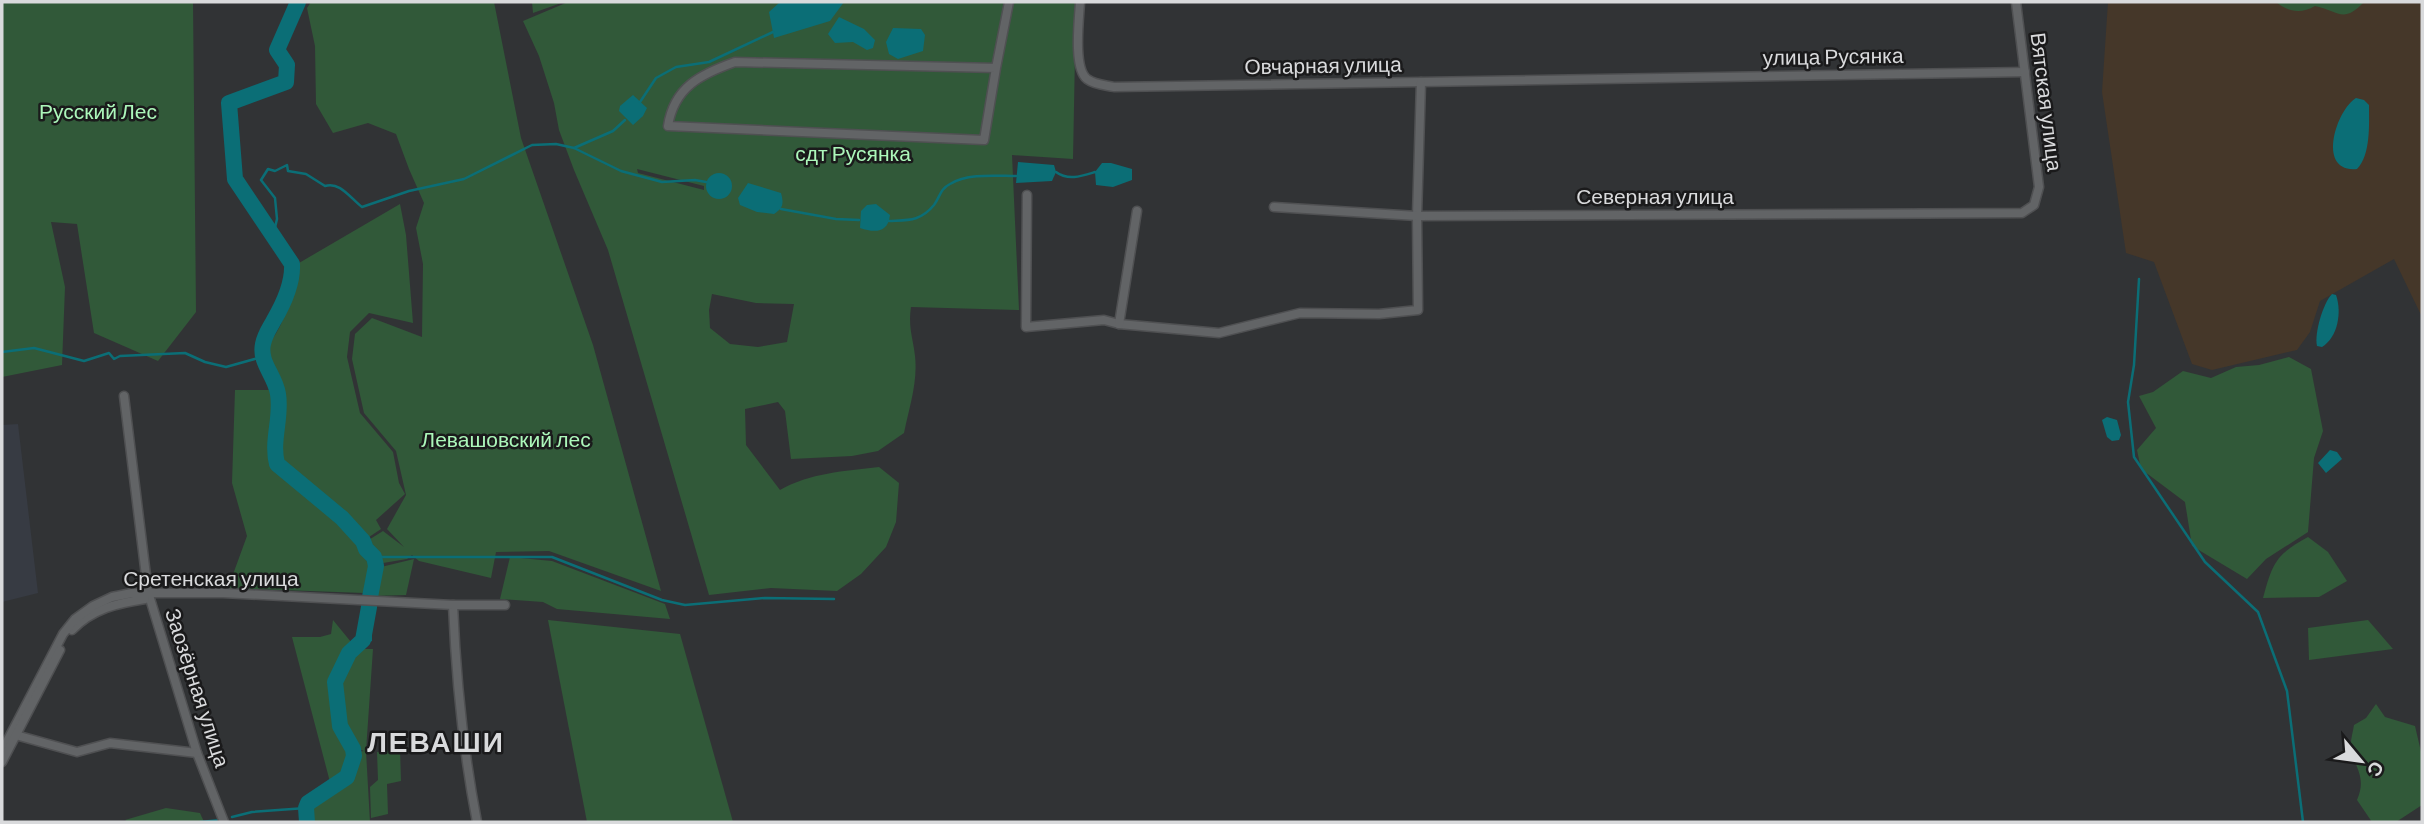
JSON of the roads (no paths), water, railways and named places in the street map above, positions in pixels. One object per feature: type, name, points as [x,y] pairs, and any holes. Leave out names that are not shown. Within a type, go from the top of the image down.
[{"type":"street","points":[[996,68],[735,62],[699,77],[682,92],[674,102],[668,126],[984,140],[1009,2]]},
{"type":"street","name":"Овчарная улица","points":[[1080,2],[1079,69],[1086,79],[1115,87],[1641,78]]},
{"type":"street","name":"Вятская улица","points":[[2016,2],[2039,187],[2034,205]]},
{"type":"street","name":"улица Русянка","points":[[1641,78],[2025,72]]},
{"type":"street","points":[[1027,195],[1026,327],[1104,320],[1119,324],[1219,333],[1300,313],[1379,314],[1418,310],[1420,82]]},
{"type":"street","name":"Северная улица","points":[[1274,207],[1418,216],[2022,213],[2034,205]]},
{"type":"street","points":[[1119,324],[1137,211]]},
{"type":"street","name":"Заозёрная улица","points":[[124,396],[146,596],[197,753],[223,822]]},
{"type":"street","name":"Сретенская улица","points":[[14,735],[67,635],[75,627],[113,604],[146,596],[317,597],[453,605],[505,605]]},
{"type":"street","points":[[453,605],[455,661],[463,740],[477,822]]},
{"type":"street","points":[[2,751],[14,735]]},
{"type":"street","points":[[14,735],[77,752],[110,743],[197,753]]},
{"type":"street","points":[[2,762],[14,735]]},
{"type":"water","points":[[780,2],[844,2],[830,21],[774,38],[769,12]]},
{"type":"water","points":[[839,17],[864,29],[875,40],[873,48],[867,50],[853,42],[835,43],[828,34]]},
{"type":"water","points":[[893,28],[921,29],[925,35],[923,51],[898,59],[889,54],[886,42]]},
{"type":"water","points":[[633,95],[647,108],[633,125],[619,111],[620,106]]},
{"type":"water","points":[[2356,98],[2369,105],[2367,148],[2357,169],[2344,168],[2333,151],[2334,140],[2342,115]]},
{"type":"water","points":[[1018,162],[1054,165],[1056,172],[1052,181],[1016,183]]},
{"type":"water","points":[[1102,163],[1132,169],[1132,180],[1113,187],[1096,185],[1095,172]]},
{"type":"water","points":[[719,173],[728,177],[732,186],[728,195],[719,199],[710,195],[706,186],[710,177]]},
{"type":"water","points":[[748,183],[781,193],[782,205],[779,210],[774,214],[757,212],[740,205],[738,198]]},
{"type":"water","points":[[876,204],[890,215],[887,225],[876,231],[860,228],[861,211],[867,205]]},
{"type":"water","points":[[2332,294],[2336,295],[2338,302],[2335,331],[2327,343],[2322,347],[2317,346],[2320,319]]},
{"type":"water","points":[[2107,417],[2117,420],[2121,435],[2119,440],[2112,441],[2107,437],[2102,420]]},
{"type":"water","points":[[2330,450],[2337,452],[2342,459],[2326,473],[2318,463]]},
{"type":"water","points":[[374,619],[369,626],[372,630],[372,641],[362,646],[358,644],[367,620]]},
{"type":"waterway","points":[[298,2],[277,50],[287,65],[286,82],[229,103],[235,179],[292,264],[287,293],[265,337],[262,351],[278,394],[275,447],[277,464],[342,518],[363,541],[374,557],[376,566],[370,597]]},
{"type":"waterway","points":[[640,102],[656,78],[676,67],[709,62],[773,32]]},
{"type":"waterway","points":[[574,148],[613,131],[625,120]]},
{"type":"waterway","points":[[273,236],[277,219],[275,198],[261,180],[268,169],[275,171],[287,165],[288,171],[306,174],[325,186],[340,188],[362,207],[409,191],[464,179],[532,145],[556,144],[574,148],[621,171],[662,182],[706,182]]},
{"type":"waterway","points":[[1056,172],[1070,177],[1095,172]]},
{"type":"waterway","points":[[889,221],[924,215],[944,188],[957,180],[982,176],[1016,176]]},
{"type":"waterway","points":[[781,209],[836,219],[859,220]]},
{"type":"waterway","points":[[2139,279],[2134,365],[2128,402],[2134,457],[2205,562],[2258,612],[2287,691],[2303,822]]},
{"type":"waterway","points":[[2,352],[34,348],[84,361],[109,353],[114,359],[120,356],[185,353],[226,367],[262,357]]},
{"type":"waterway","points":[[374,557],[552,557],[662,600],[685,605],[765,598],[834,599]]},
{"type":"waterway","points":[[307,822],[308,803],[347,777],[354,756],[340,726],[335,682],[349,653],[363,640],[369,607]]},
{"type":"waterway","points":[[232,817],[252,812],[306,808]]},
{"type":"waterway","points":[[200,822],[221,820]]},
{"type":"district","name":"ЛЕВАШИ","points":[[436,742]]},
{"type":"park label","name":"Русский Лес","points":[[98,112]]},
{"type":"park label","name":"сдт Русянка","points":[[853,154]]},
{"type":"park label","name":"Левашовский лес","points":[[506,440]]}]
